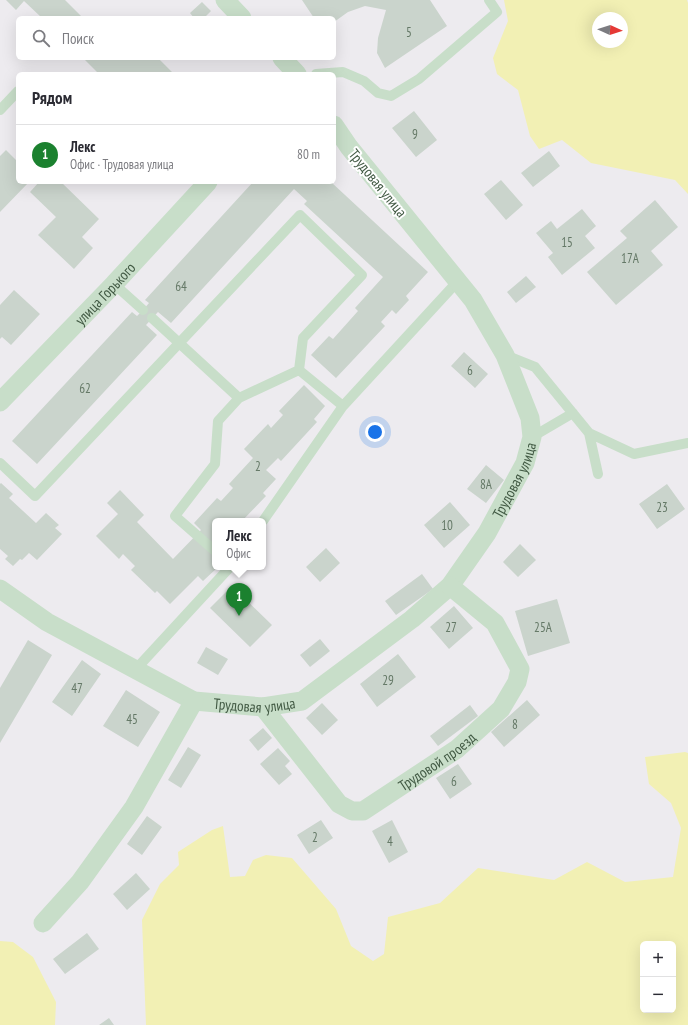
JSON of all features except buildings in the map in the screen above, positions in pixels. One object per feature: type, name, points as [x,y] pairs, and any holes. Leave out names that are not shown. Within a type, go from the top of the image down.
[{"type":"street","points":[[225,0],[240,16]]},
{"type":"street","points":[[284,60],[295,72]]},
{"type":"street","name":"Трудовая улица","points":[[0,589],[48,622],[194,701],[263,708],[302,701],[412,619],[450,586],[487,533],[525,463],[532,437],[530,418],[505,355],[473,300],[349,147],[336,128]]},
{"type":"street","name":"улица Горького","points":[[0,402],[114,284],[206,184]]},
{"type":"street","name":"Трудовой проезд","points":[[263,708],[339,804],[352,811],[364,811],[391,794],[457,749],[501,709],[517,682],[520,668],[494,623],[450,586]]},
{"type":"street","name":"Трудовая улица","points":[[43,923],[80,882],[134,807],[194,701]]},
{"type":"lane","points":[[336,73],[343,72],[364,81],[378,92],[391,96],[419,79],[497,12],[489,0]]},
{"type":"lane","points":[[0,110],[16,93]]},
{"type":"lane","points":[[0,463],[35,496],[300,215],[362,275],[303,338],[299,370]]},
{"type":"lane","points":[[265,518],[343,406],[458,281]]},
{"type":"lane","points":[[114,284],[143,310]]},
{"type":"lane","points":[[152,318],[239,398]]},
{"type":"lane","points":[[505,355],[535,367],[589,433],[598,474]]},
{"type":"lane","points":[[299,370],[343,406]]},
{"type":"lane","points":[[212,548],[174,516],[215,464],[218,421],[239,398],[299,370]]},
{"type":"lane","points":[[532,437],[573,413]]},
{"type":"lane","points":[[589,433],[634,454],[688,443]]},
{"type":"lane","points":[[136,669],[227,570]]},
{"type":"shaded area","points":[[504,0],[687,0],[688,194],[675,180],[591,163],[562,140],[539,149],[530,136],[518,90],[497,74],[493,58],[508,21]]},
{"type":"shaded area","points":[[685,752],[688,753],[688,1025],[146,1025],[142,920],[160,884],[179,865],[178,852],[212,830],[223,826],[230,877],[245,876],[253,860],[266,855],[292,858],[336,909],[351,946],[373,961],[384,954],[388,917],[440,903],[478,868],[554,880],[587,862],[625,882],[673,877],[681,828],[671,803],[649,784],[645,757]]},
{"type":"shaded area","points":[[0,941],[13,942],[33,957],[56,1002],[55,1025],[0,1025]]},
{"type":"place","name":"Лекс","points":[[239,616]]}]
